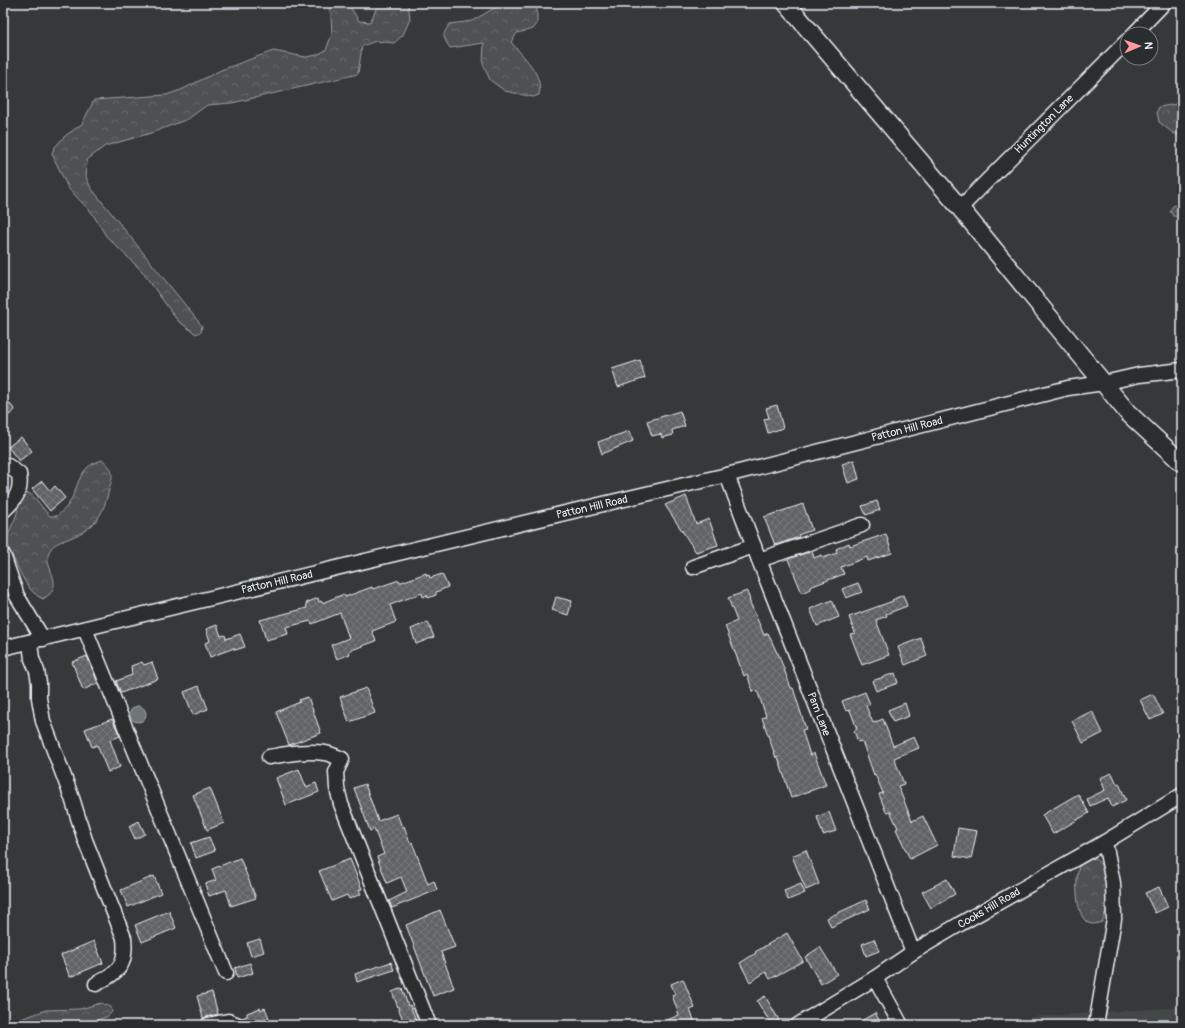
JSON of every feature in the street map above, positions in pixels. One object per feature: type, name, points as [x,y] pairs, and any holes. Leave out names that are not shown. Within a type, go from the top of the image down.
[{"type":"main road","points":[[786,3],[960,208],[1128,413],[1182,463]]},
{"type":"street","points":[[1142,26],[1164,3]]},
{"type":"street","name":"Huntington Lane","points":[[960,208],[1119,49]]},
{"type":"street","name":"Patton Hill Road","points":[[3,648],[727,475],[1068,388],[1104,384],[1139,375],[1182,370]]},
{"type":"street","points":[[3,467],[8,466],[19,474],[21,483],[20,490],[3,511]]},
{"type":"street","name":"Pam Lane","points":[[727,475],[913,952]]},
{"type":"street","points":[[759,560],[862,525]]},
{"type":"street","points":[[693,567],[754,546]]},
{"type":"street","points":[[3,555],[17,596],[37,640],[32,659],[37,671],[39,698],[43,721],[72,798],[85,840],[124,938],[126,952],[122,963],[113,975],[96,984]]},
{"type":"street","points":[[85,629],[226,973]]},
{"type":"street","points":[[269,757],[293,752],[304,752],[325,753],[342,759],[336,772],[336,788],[341,804],[429,1025]]},
{"type":"street","name":"Cooks Hill Road","points":[[798,1025],[875,978],[913,952],[1105,842],[1182,795]]},
{"type":"street","points":[[1096,1025],[1114,918],[1113,884],[1105,842]]},
{"type":"street","points":[[875,978],[900,1025]]},
{"type":"street","points":[[208,1025],[228,1021],[238,1025]]},
{"type":"shaded area","points":[[138,706],[145,711],[146,714],[141,721],[138,722],[131,717],[130,714],[135,707]]},
{"type":"shaded area","points":[[1182,1007],[1182,1025],[1033,1025],[1030,1017]]},
{"type":"green space","points":[[328,3],[348,3],[359,21],[370,22],[379,3],[408,3],[410,19],[403,35],[394,43],[376,41],[362,46],[358,74],[232,103],[207,105],[188,119],[151,133],[105,146],[87,160],[86,177],[91,188],[202,326],[201,332],[196,334],[177,320],[142,271],[106,236],[92,213],[68,188],[52,154],[54,148],[65,136],[82,124],[94,100],[166,95],[181,90],[221,70],[273,51],[306,57],[317,55],[326,50],[332,34],[331,16]]},
{"type":"green space","points":[[503,3],[531,3],[537,7],[537,24],[533,29],[517,33],[511,42],[536,73],[540,87],[539,95],[533,97],[505,91],[490,80],[483,64],[484,43],[450,48],[444,38],[444,33],[450,24],[472,21]]},
{"type":"green space","points":[[1182,103],[1182,137],[1173,133],[1159,122],[1157,112],[1159,107]]},
{"type":"green space","points":[[1182,202],[1182,217],[1173,216],[1170,211],[1173,206]]},
{"type":"green space","points":[[103,460],[110,467],[112,474],[106,500],[100,515],[85,531],[58,543],[51,548],[48,556],[48,563],[54,581],[54,587],[43,599],[37,596],[28,587],[7,543],[8,535],[17,513],[20,495],[28,493],[34,497],[50,516],[57,516],[69,504],[84,471],[89,466]]},
{"type":"green space","points":[[1089,857],[1096,860],[1101,866],[1105,874],[1107,885],[1105,915],[1102,922],[1093,924],[1086,922],[1082,916],[1077,898],[1078,871],[1082,862]]},
{"type":"green space","points":[[101,1003],[111,1007],[112,1012],[108,1016],[86,1025],[3,1025],[3,1023],[10,1023],[46,1010],[80,1009]]},
{"type":"building","points":[[640,360],[645,378],[618,387],[612,369]]},
{"type":"building","points":[[3,396],[15,410],[3,420]]},
{"type":"building","points":[[777,405],[783,428],[768,433],[764,419],[769,418],[766,408]]},
{"type":"building","points":[[680,411],[685,426],[672,430],[673,435],[662,438],[661,434],[652,436],[647,421]]},
{"type":"building","points":[[629,431],[633,441],[602,454],[598,442]]},
{"type":"building","points":[[21,437],[32,451],[19,461],[8,447]]},
{"type":"building","points":[[854,460],[859,479],[848,483],[842,464]]},
{"type":"building","points":[[42,481],[50,491],[55,486],[65,498],[50,511],[32,489]]},
{"type":"building","points":[[686,496],[696,524],[709,519],[718,545],[696,552],[665,505]]},
{"type":"building","points":[[877,501],[880,510],[866,515],[862,506]]},
{"type":"building","points":[[803,504],[812,530],[798,535],[799,537],[775,545],[764,517]]},
{"type":"building","points":[[886,534],[892,553],[868,561],[867,557],[841,567],[844,574],[810,587],[810,589],[802,593],[788,559],[812,551],[814,558],[821,555],[823,558],[837,553],[836,549],[849,543],[850,546]]},
{"type":"building","points":[[426,573],[430,578],[442,574],[448,587],[436,592],[436,595],[428,598],[427,595],[423,597],[422,593],[390,605],[396,622],[372,631],[376,641],[349,651],[350,654],[337,659],[331,645],[349,638],[340,613],[312,624],[311,621],[286,627],[288,634],[266,640],[260,620],[307,608],[306,603],[318,598],[319,602],[321,601],[322,603],[344,594],[345,597],[372,587],[373,589],[399,580],[402,582]]},
{"type":"building","points":[[858,583],[862,592],[846,598],[842,589]]},
{"type":"building","points":[[747,591],[749,600],[764,635],[768,633],[778,653],[791,688],[793,688],[806,729],[802,730],[810,755],[814,753],[826,785],[791,798],[778,757],[776,758],[762,718],[766,716],[757,690],[753,692],[747,674],[744,676],[725,626],[737,621],[728,598]]},
{"type":"building","points":[[903,595],[907,606],[886,614],[887,616],[876,620],[889,655],[862,665],[850,634],[855,633],[849,617],[893,601],[892,600]]},
{"type":"building","points":[[556,597],[572,601],[568,615],[552,610]]},
{"type":"building","points":[[832,600],[839,617],[817,626],[810,609]]},
{"type":"building","points":[[428,622],[434,637],[416,644],[411,629]]},
{"type":"building","points":[[217,625],[221,636],[225,635],[226,639],[240,634],[245,647],[235,650],[234,648],[210,657],[205,643],[210,641],[206,629]]},
{"type":"building","points":[[921,638],[927,656],[905,665],[898,647]]},
{"type":"building","points":[[87,656],[98,683],[83,690],[72,662]]},
{"type":"building","points":[[142,662],[144,665],[152,662],[158,679],[121,693],[116,681],[132,675],[131,666]]},
{"type":"building","points":[[895,673],[898,683],[876,691],[872,681]]},
{"type":"building","points":[[199,686],[208,709],[193,715],[184,692]]},
{"type":"building","points":[[366,688],[375,713],[349,722],[340,697]]},
{"type":"building","points":[[865,692],[870,704],[866,706],[873,723],[883,719],[893,746],[914,737],[919,748],[894,758],[904,784],[898,786],[912,821],[923,816],[937,845],[910,859],[896,829],[898,828],[890,811],[886,812],[879,794],[883,793],[875,774],[874,775],[862,741],[858,742],[854,731],[857,729],[850,710],[846,711],[842,701]]},
{"type":"building","points":[[1153,694],[1163,714],[1150,720],[1140,700]]},
{"type":"building","points":[[308,697],[321,733],[289,745],[276,712]]},
{"type":"building","points":[[905,703],[909,716],[893,722],[888,710]]},
{"type":"building","points":[[1092,711],[1103,733],[1083,743],[1072,721]]},
{"type":"building","points":[[112,719],[120,736],[110,740],[120,767],[108,772],[97,745],[92,747],[85,729]]},
{"type":"building","points":[[299,769],[306,787],[316,783],[319,792],[286,805],[276,778]]},
{"type":"building","points":[[1112,773],[1117,784],[1119,783],[1126,800],[1112,807],[1108,798],[1090,806],[1087,799],[1105,790],[1100,778]]},
{"type":"building","points":[[365,784],[378,821],[397,814],[402,827],[404,826],[410,843],[412,842],[428,884],[434,881],[437,890],[392,908],[389,901],[407,892],[401,877],[387,883],[377,857],[384,854],[374,829],[370,831],[354,788]]},
{"type":"building","points":[[210,788],[224,823],[207,830],[193,795]]},
{"type":"building","points":[[1078,794],[1089,813],[1053,834],[1042,815]]},
{"type":"building","points":[[829,812],[836,831],[823,835],[817,817]]},
{"type":"building","points":[[139,821],[145,834],[135,839],[129,826]]},
{"type":"building","points":[[958,828],[977,831],[971,859],[954,856]]},
{"type":"building","points":[[209,837],[215,851],[196,858],[191,843]]},
{"type":"building","points":[[806,850],[819,884],[806,890],[792,856]]},
{"type":"building","points":[[240,858],[256,898],[231,906],[226,890],[209,896],[205,884],[216,880],[212,869]]},
{"type":"building","points":[[350,859],[362,889],[359,890],[361,894],[349,899],[347,895],[332,901],[319,871]]},
{"type":"building","points":[[154,876],[161,893],[128,907],[121,890]]},
{"type":"building","points":[[947,879],[955,894],[931,908],[922,892]]},
{"type":"building","points":[[801,884],[805,893],[788,900],[784,891]]},
{"type":"building","points":[[1159,887],[1168,907],[1155,913],[1145,893]]},
{"type":"building","points":[[866,900],[870,909],[831,927],[827,918]]},
{"type":"building","points":[[440,910],[455,947],[441,952],[454,988],[433,996],[406,925]]},
{"type":"building","points":[[169,911],[176,928],[142,942],[135,925]]},
{"type":"building","points":[[787,933],[803,961],[770,979],[766,972],[750,982],[740,963],[756,953],[755,952]]},
{"type":"building","points":[[260,939],[264,952],[251,956],[247,943]]},
{"type":"building","points":[[874,939],[879,951],[866,956],[862,944]]},
{"type":"building","points":[[94,941],[103,963],[70,977],[61,955]]},
{"type":"building","points":[[820,947],[837,974],[821,984],[805,957]]},
{"type":"building","points":[[391,962],[394,970],[357,982],[355,974]]},
{"type":"building","points":[[250,963],[253,973],[237,978],[235,968]]},
{"type":"building","points":[[683,979],[695,1008],[690,1010],[696,1025],[656,1025],[679,1015],[672,995],[675,994],[671,984]]},
{"type":"building","points":[[402,988],[408,1006],[410,1005],[418,1025],[405,1025],[392,992]]},
{"type":"building","points":[[212,992],[218,1014],[203,1018],[197,996]]},
{"type":"building","points":[[765,996],[779,1020],[771,1024],[757,1001]]},
{"type":"building","points":[[260,1008],[261,1010],[265,1008],[269,1018],[265,1019],[266,1021],[256,1025],[246,1025],[245,1020],[242,1018],[247,1016],[247,1013]]},
{"type":"building","points":[[875,1013],[882,1025],[854,1025]]}]
